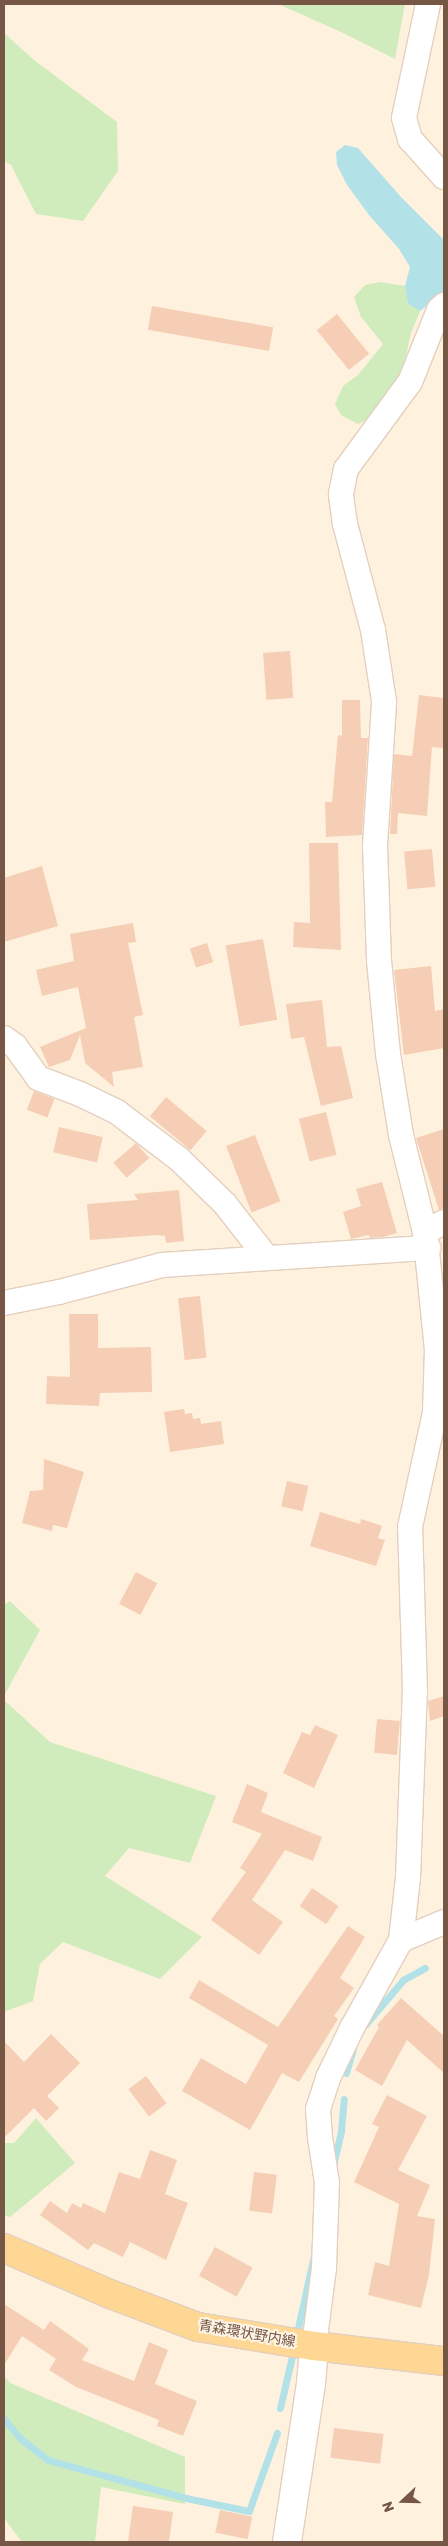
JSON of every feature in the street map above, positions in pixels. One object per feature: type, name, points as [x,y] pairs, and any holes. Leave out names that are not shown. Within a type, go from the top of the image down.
[{"type":"main road","name":"青森環状野内線","points":[[4,2248],[110,2294],[198,2327],[314,2346],[444,2361]]},
{"type":"street","points":[[428,4],[404,118],[410,139],[444,177]]},
{"type":"street","points":[[287,2542],[311,2383],[324,2268],[327,2183],[318,2109],[328,2078],[352,2028],[401,1940],[408,1878],[415,1691],[410,1527],[435,1412],[437,1350],[432,1234],[401,1135],[388,1054],[379,960],[375,846],[384,702],[372,630],[345,524],[341,494],[346,469],[410,382],[439,310],[444,306]]},
{"type":"street","points":[[4,1038],[15,1046],[38,1078],[80,1094],[117,1112],[179,1159],[226,1204],[267,1258]]},
{"type":"street","points":[[4,1303],[59,1292],[162,1265],[267,1258],[432,1234]]},
{"type":"street","points":[[401,1940],[444,1922]]},
{"type":"green space","points":[[278,4],[405,4],[395,59],[341,32]]},
{"type":"green space","points":[[4,33],[34,60],[117,122],[118,171],[83,221],[36,214],[11,165],[4,161]]},
{"type":"green space","points":[[380,282],[405,286],[408,304],[420,311],[411,333],[404,365],[390,393],[372,417],[358,424],[341,415],[335,404],[343,386],[358,375],[383,344],[361,317],[354,297],[365,285]]},
{"type":"green space","points":[[10,1601],[40,1630],[4,1696],[4,1605]]},
{"type":"green space","points":[[4,1700],[50,1742],[216,1796],[190,1863],[129,1848],[105,1876],[202,1937],[160,1979],[63,1942],[40,1964],[33,2001],[4,2012]]},
{"type":"green space","points":[[36,2118],[75,2163],[10,2217],[4,2215],[4,2143],[14,2143]]},
{"type":"green space","points":[[4,2376],[10,2383],[185,2457],[185,2504],[101,2487],[95,2542],[22,2542],[4,2518]]},
{"type":"water","points":[[345,145],[358,148],[401,197],[444,240],[444,292],[420,311],[408,304],[405,286],[410,267],[399,249],[369,215],[347,185],[337,165],[336,152]]},
{"type":"building","points":[[152,306],[273,327],[269,351],[148,330]]},
{"type":"building","points":[[337,314],[369,354],[349,370],[317,330]]},
{"type":"building","points":[[290,651],[293,698],[266,700],[263,653]]},
{"type":"building","points":[[419,695],[444,698],[444,748],[432,747],[427,816],[398,813],[397,834],[390,834],[394,754],[412,756]]},
{"type":"building","points":[[342,700],[360,700],[361,738],[368,738],[362,835],[326,837],[325,802],[332,802],[338,735],[342,736]]},
{"type":"building","points":[[309,843],[338,843],[341,950],[293,947],[294,922],[310,923]]},
{"type":"building","points":[[432,849],[435,887],[407,889],[404,851]]},
{"type":"building","points":[[42,866],[58,926],[4,942],[4,878]]},
{"type":"building","points":[[133,923],[136,942],[128,943],[143,1015],[134,1017],[143,1067],[112,1072],[114,1087],[85,1063],[80,1035],[70,1060],[49,1067],[40,1047],[86,1028],[78,987],[42,996],[36,970],[74,961],[70,934]]},
{"type":"building","points":[[263,939],[277,1020],[240,1026],[226,946]]},
{"type":"building","points":[[207,943],[213,962],[196,968],[190,949]]},
{"type":"building","points":[[431,966],[435,1011],[444,1009],[444,1048],[404,1055],[394,970]]},
{"type":"building","points":[[322,1000],[327,1047],[341,1046],[353,1098],[321,1106],[304,1037],[291,1039],[286,1004]]},
{"type":"building","points":[[34,1091],[55,1099],[47,1118],[27,1110]]},
{"type":"building","points":[[166,1097],[207,1131],[191,1150],[150,1116]]},
{"type":"building","points":[[326,1112],[337,1155],[309,1161],[299,1119]]},
{"type":"building","points":[[59,1127],[103,1137],[97,1162],[53,1152]]},
{"type":"building","points":[[444,1129],[444,1208],[439,1210],[416,1138]]},
{"type":"building","points":[[255,1135],[280,1201],[252,1212],[226,1146]]},
{"type":"building","points":[[136,1143],[149,1158],[126,1178],[113,1163]]},
{"type":"building","points":[[382,1182],[397,1233],[383,1237],[370,1238],[369,1235],[351,1239],[343,1212],[361,1206],[356,1189]]},
{"type":"building","points":[[179,1190],[184,1241],[166,1243],[165,1236],[158,1235],[90,1240],[87,1204],[138,1200],[134,1194]]},
{"type":"building","points":[[200,1296],[206,1358],[185,1360],[178,1298]]},
{"type":"building","points":[[69,1314],[98,1314],[98,1348],[151,1347],[152,1392],[100,1393],[99,1406],[46,1404],[47,1376],[70,1377]]},
{"type":"building","points":[[184,1409],[185,1414],[192,1413],[193,1419],[200,1418],[201,1424],[221,1421],[224,1444],[170,1452],[164,1412]]},
{"type":"building","points":[[44,1459],[84,1472],[67,1528],[53,1525],[52,1531],[22,1523],[30,1491],[43,1490]]},
{"type":"building","points":[[287,1481],[308,1486],[303,1511],[281,1506]]},
{"type":"building","points":[[320,1512],[360,1524],[361,1519],[382,1526],[378,1538],[385,1540],[376,1566],[310,1546]]},
{"type":"building","points":[[136,1572],[157,1583],[140,1615],[119,1604]]},
{"type":"building","points":[[444,1696],[444,1716],[430,1721],[428,1701]]},
{"type":"building","points":[[377,1719],[400,1721],[397,1755],[374,1753]]},
{"type":"building","points":[[315,1725],[338,1735],[314,1788],[283,1773],[302,1732],[310,1735]]},
{"type":"building","points":[[247,1784],[268,1793],[261,1812],[322,1837],[313,1861],[285,1850],[252,1900],[283,1922],[259,1955],[211,1920],[246,1872],[240,1868],[262,1834],[232,1822]]},
{"type":"building","points":[[312,1888],[339,1906],[326,1924],[300,1906]]},
{"type":"building","points":[[348,1926],[365,1937],[340,1978],[354,1988],[334,2016],[338,2019],[299,2082],[282,2073],[250,2130],[182,2091],[201,2058],[246,2084],[268,2045],[189,1998],[199,1980],[278,2027]]},
{"type":"building","points":[[401,1998],[444,2036],[444,2073],[407,2040],[382,2086],[355,2070],[379,2027],[377,2025]]},
{"type":"building","points":[[51,2034],[80,2063],[47,2096],[59,2108],[46,2121],[34,2108],[4,2138],[4,2041],[24,2062]]},
{"type":"building","points":[[146,2076],[166,2103],[149,2116],[128,2089]]},
{"type":"building","points":[[387,2095],[427,2116],[398,2170],[430,2185],[417,2216],[435,2219],[429,2275],[421,2308],[368,2295],[375,2262],[389,2266],[399,2204],[354,2182],[379,2127],[372,2124]]},
{"type":"building","points":[[150,2150],[177,2160],[165,2194],[188,2203],[166,2260],[130,2242],[123,2257],[94,2243],[88,2250],[40,2215],[50,2201],[67,2213],[72,2203],[81,2208],[83,2203],[105,2213],[119,2172],[140,2179]]},
{"type":"building","points":[[254,2172],[277,2175],[272,2214],[249,2211]]},
{"type":"building","points":[[215,2247],[253,2268],[237,2297],[199,2276]]},
{"type":"building","points":[[4,2304],[44,2330],[50,2321],[89,2349],[82,2360],[134,2381],[149,2342],[168,2350],[155,2384],[197,2401],[183,2436],[157,2426],[159,2420],[76,2387],[49,2370],[56,2359],[22,2336],[4,2365]]},
{"type":"building","points":[[334,2428],[384,2434],[380,2464],[330,2458]]},
{"type":"building","points":[[133,2506],[173,2512],[169,2542],[128,2542]]},
{"type":"building","points":[[220,2510],[252,2517],[247,2539],[215,2532]]},
{"type":"waterway","points":[[365,2025],[403,1980],[425,1968]]},
{"type":"waterway","points":[[346,2073],[353,2049]]},
{"type":"waterway","points":[[333,2166],[341,2131],[344,2099]]},
{"type":"waterway","points":[[296,2337],[314,2255]]},
{"type":"waterway","points":[[280,2408],[294,2348]]},
{"type":"waterway","points":[[4,2419],[20,2438],[48,2460],[186,2498],[249,2511],[277,2433]]}]
